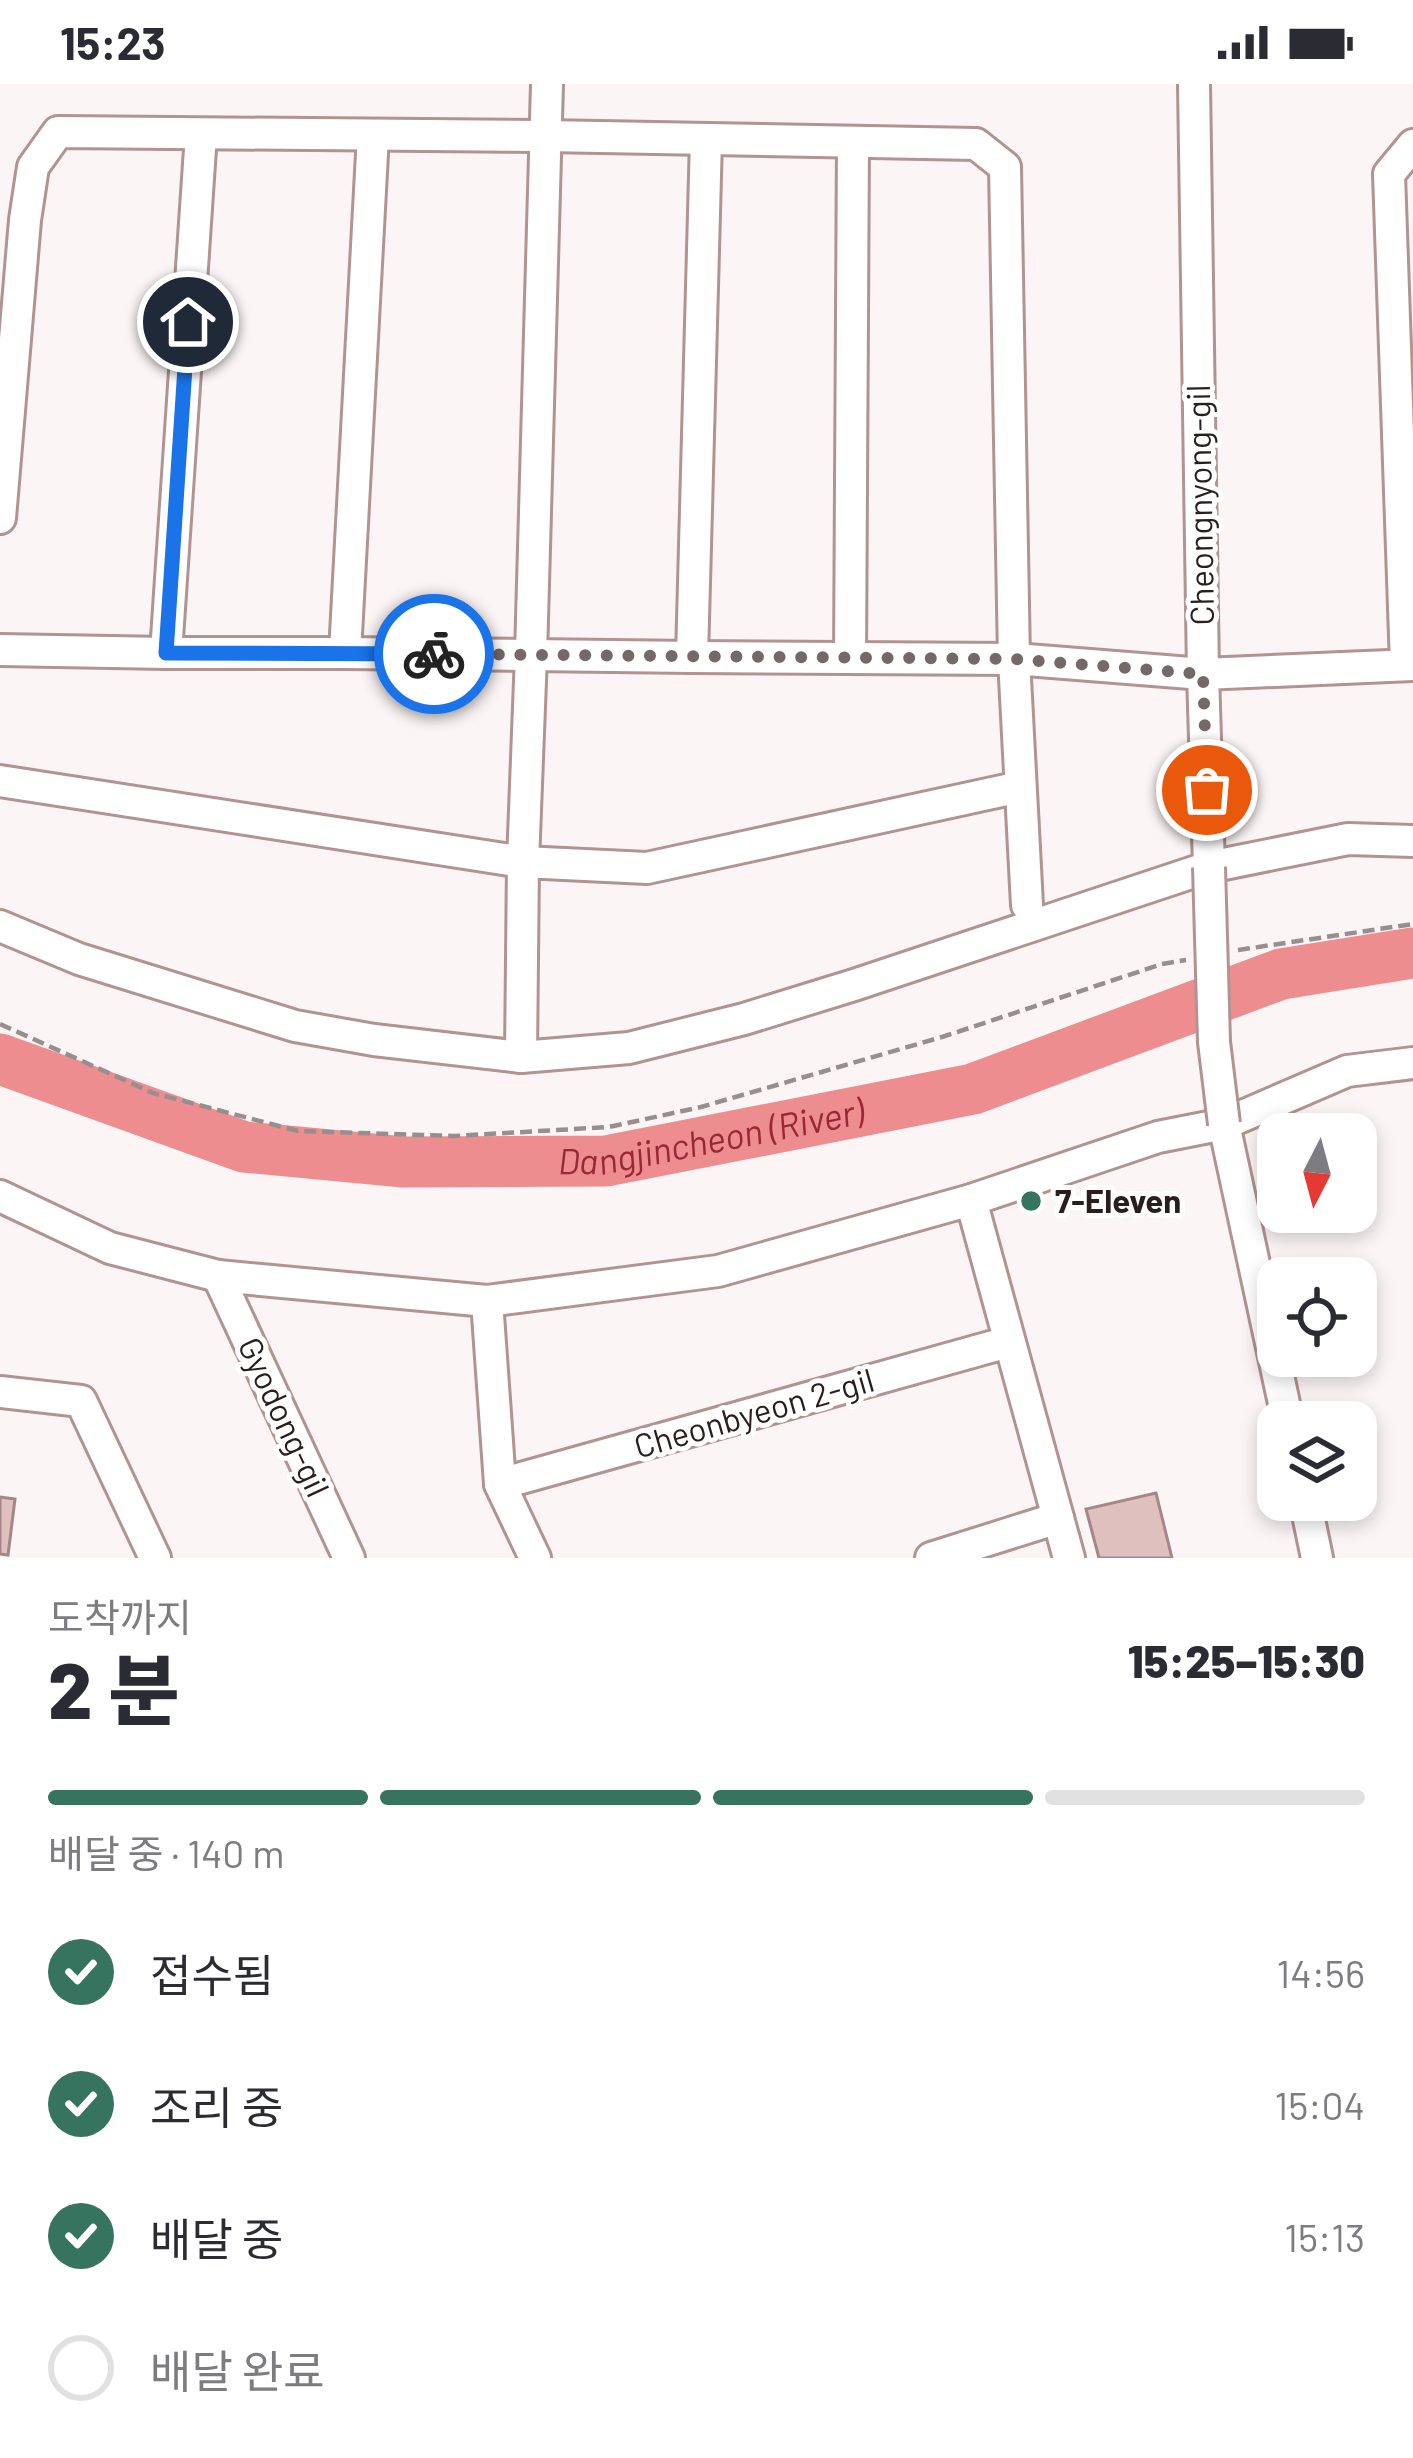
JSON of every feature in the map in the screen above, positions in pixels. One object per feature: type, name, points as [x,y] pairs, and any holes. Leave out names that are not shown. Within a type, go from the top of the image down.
[{"type":"street","points":[[521,1058],[548,84]]},
{"type":"street","name":"Cheongnyong-gil","points":[[1194,84],[1214,1042],[1224,1124],[1283,1401]]},
{"type":"street","points":[[0,518],[25,220],[33,167],[58,132],[976,144],[1005,167],[1014,659],[1027,905]]},
{"type":"street","points":[[166,653],[200,134]]},
{"type":"street","points":[[345,653],[373,135]]},
{"type":"street","points":[[692,657],[706,140]]},
{"type":"street","points":[[850,658],[853,142]]},
{"type":"street","points":[[0,650],[1014,659],[1203,674],[1409,665],[1389,174],[1413,145]]},
{"type":"street","points":[[0,781],[523,862],[647,868],[1020,787]]},
{"type":"street","points":[[0,926],[80,959],[296,1026],[521,1058],[629,1048],[744,1019],[1209,867],[1348,839],[1413,841]]},
{"type":"street","points":[[0,1196],[110,1248],[218,1276],[487,1301],[718,1271],[971,1200],[1158,1137],[1224,1124],[1347,1071],[1413,1064]]},
{"type":"street","points":[[971,1200],[1069,1558]]},
{"type":"street","name":"Gyodong-gil","points":[[218,1276],[349,1558]]},
{"type":"street","points":[[487,1301],[500,1484],[536,1558]]},
{"type":"street","name":"Cheonbyeon 2-gil","points":[[500,1484],[1008,1342]]},
{"type":"street","points":[[0,1392],[81,1401],[155,1558]]},
{"type":"street","points":[[932,1558],[1058,1517]]},
{"type":"street","points":[[1309,1521],[1317,1558]]},
{"type":"building","points":[[1156,1493],[1172,1558],[1099,1558],[1086,1509]]},
{"type":"building","points":[[0,1497],[15,1499],[8,1555],[0,1554]]},
{"type":"waterway","name":"Dangjincheon (River)","points":[[0,1059],[244,1147],[404,1162],[606,1161],[973,1089],[1281,974],[1413,953]]},
{"type":"way so far","points":[[434,654],[1014,659],[1203,674],[1207,790]]},
{"type":"place","name":"7-Eleven","points":[[1031,1201]]},
{"type":"route","points":[[188,322],[166,653],[434,654]]}]
